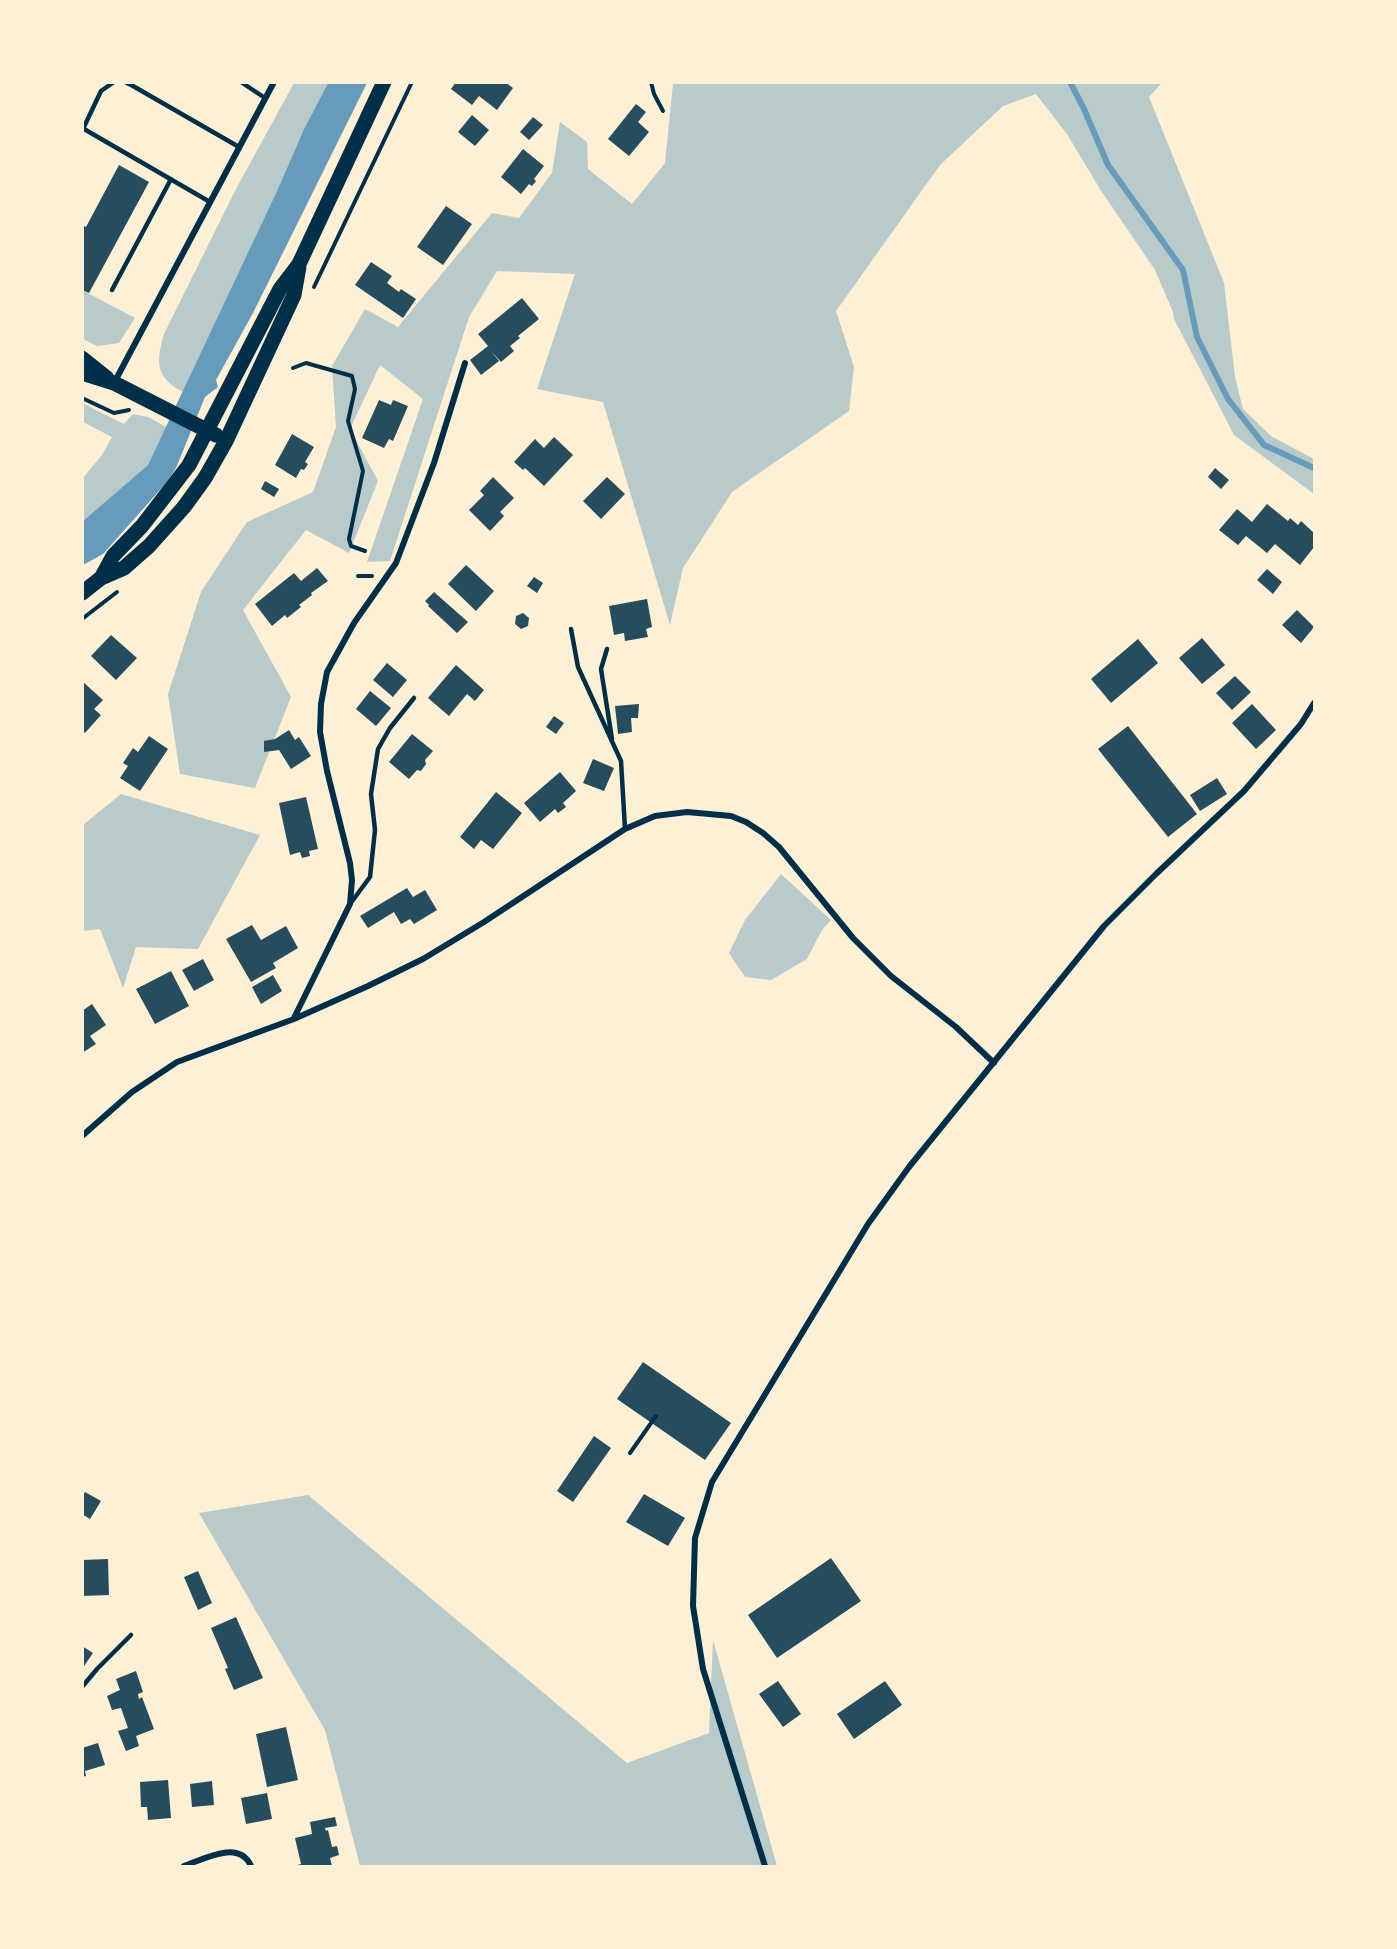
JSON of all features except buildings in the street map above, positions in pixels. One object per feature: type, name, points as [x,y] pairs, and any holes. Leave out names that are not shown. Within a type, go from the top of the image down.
[{"type":"main road","points":[[101,578],[113,556],[142,526],[189,465],[203,427],[280,289],[299,264],[384,82]]},
{"type":"main road","points":[[82,593],[101,578],[124,568],[168,526],[205,478],[226,441],[294,295],[299,264]]},
{"type":"main road","points":[[82,358],[114,383],[203,427],[226,441]]},
{"type":"main road","points":[[82,373],[114,383]]},
{"type":"street","points":[[114,383],[274,82]]},
{"type":"street","points":[[294,1019],[350,904],[352,880],[350,863],[327,771],[320,732],[321,704],[327,672],[354,624],[396,563],[434,463],[465,363]]},
{"type":"street","points":[[765,1866],[703,1669],[693,1606],[695,1538],[712,1482],[862,1234],[909,1167],[1104,926],[1244,791],[1301,723],[1314,703]]},
{"type":"street","points":[[82,1136],[132,1092],[177,1062],[294,1019],[368,986],[423,959],[484,922],[625,829],[656,816],[687,812],[731,816],[746,822],[778,847],[853,938],[891,976],[956,1027],[994,1064]]},
{"type":"street","points":[[184,1866],[193,1865],[228,1851],[239,1854],[251,1866]]},
{"type":"lane","points":[[114,82],[101,91],[83,130],[210,202]]},
{"type":"lane","points":[[125,82],[239,147]]},
{"type":"lane","points":[[241,82],[265,98]]},
{"type":"lane","points":[[112,290],[171,179]]},
{"type":"lane","points":[[571,629],[578,668],[621,761],[625,829]]},
{"type":"lane","points":[[607,650],[601,669],[612,742]]},
{"type":"lane","points":[[350,904],[370,878],[375,830],[371,794],[378,750],[390,728],[414,698]]},
{"type":"lane","points":[[82,1687],[131,1635]]},
{"type":"path","points":[[651,82],[654,94],[663,111]]},
{"type":"path","points":[[292,368],[306,363],[352,376],[355,389],[348,421],[363,471],[349,539],[351,546],[365,551]]},
{"type":"path","points":[[630,1453],[656,1416]]},
{"type":"shaded area","points":[[294,83],[328,83],[304,129],[183,392],[167,381],[160,368],[160,352],[164,334],[236,189]]},
{"type":"shaded area","points":[[673,83],[1162,83],[1149,97],[1224,283],[1235,377],[1243,409],[1271,436],[1314,459],[1314,494],[1234,435],[1174,319],[1155,270],[1100,189],[1067,134],[1036,94],[1003,106],[940,165],[836,311],[854,367],[849,411],[732,492],[683,568],[670,625],[603,402],[537,389],[575,274],[497,271],[469,317],[390,561],[367,562],[423,399],[380,365],[350,429],[378,481],[349,553],[306,530],[243,610],[291,697],[255,788],[180,774],[168,694],[201,592],[247,522],[313,492],[336,427],[332,366],[365,309],[398,327],[492,213],[519,218],[552,173],[560,122],[587,142],[588,169],[632,204],[665,163]]},
{"type":"shaded area","points":[[82,290],[135,318],[119,343],[97,346],[83,339]]},
{"type":"shaded area","points":[[82,403],[124,424],[133,414],[148,417],[166,427],[148,465],[83,522],[83,478],[102,455],[112,437],[83,422]]},
{"type":"shaded area","points":[[121,794],[260,835],[198,949],[136,947],[123,988],[100,929],[82,931],[83,825]]},
{"type":"shaded area","points":[[781,874],[831,920],[822,930],[807,959],[771,980],[745,977],[729,953],[745,920]]},
{"type":"shaded area","points":[[308,1495],[627,1763],[709,1733],[713,1640],[777,1866],[360,1866],[325,1730],[199,1513]]},
{"type":"water","points":[[328,83],[367,83],[253,313],[216,380],[218,387],[205,397],[176,468],[167,482],[103,554],[83,565],[82,522],[148,465],[304,129]]},
{"type":"waterway","points":[[1070,82],[1108,165],[1183,270],[1197,337],[1228,399],[1264,445],[1314,468]]}]
